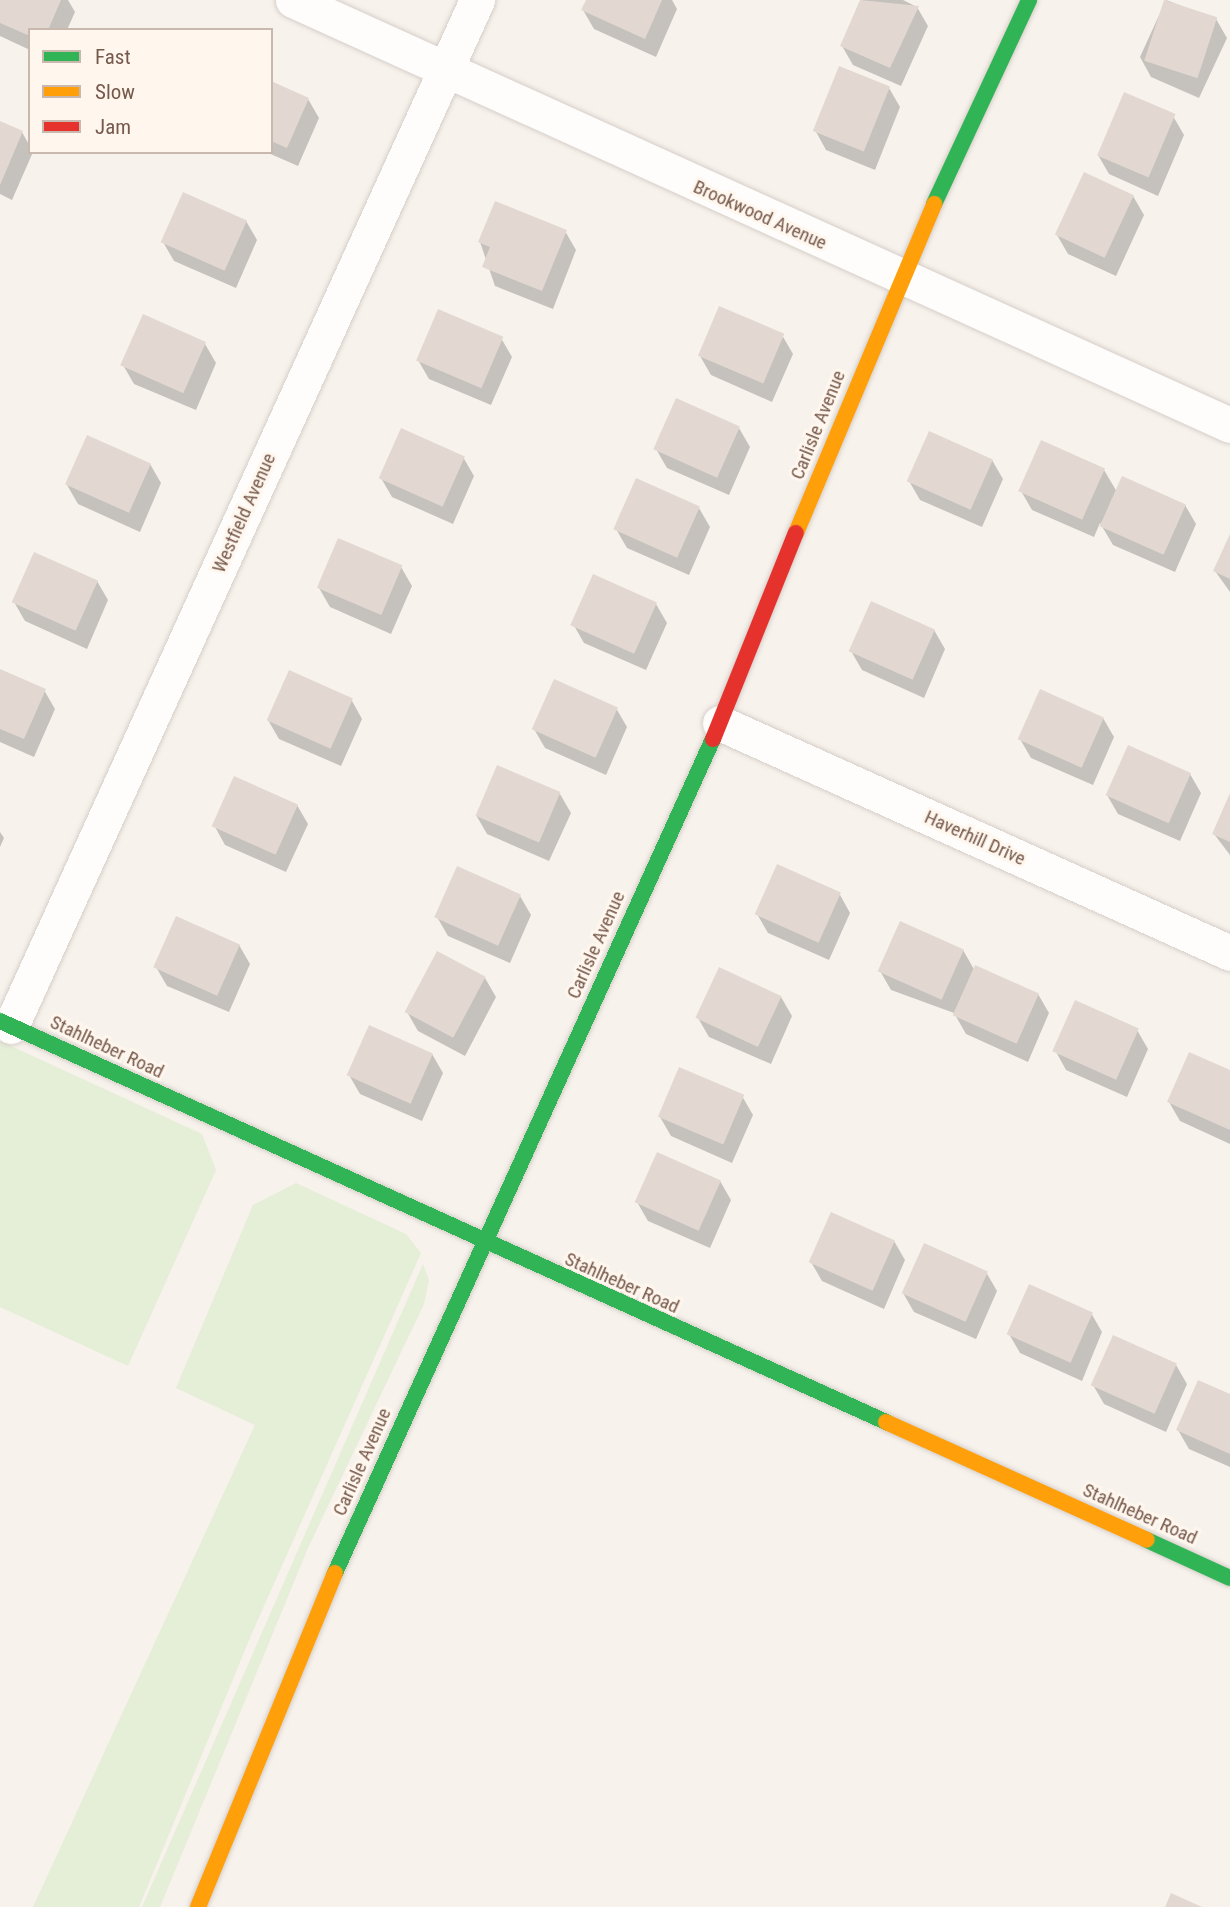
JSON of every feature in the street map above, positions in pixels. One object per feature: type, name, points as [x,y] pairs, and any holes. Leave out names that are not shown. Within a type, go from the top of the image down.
[{"type":"street","name":"Brookwood Avenue","points":[[293,0],[444,73],[1230,425]]},
{"type":"street","name":"Westfield Avenue","points":[[6,1023],[477,0]]},
{"type":"street","name":"Carlisle Avenue","points":[[198,1907],[302,1646],[720,723],[899,279],[1029,0]]},
{"type":"street","name":"Haverhill Drive","points":[[720,723],[1230,953]]},
{"type":"street","name":"Stahlheber Road","points":[[6,1023],[484,1243],[1230,1578]]},
{"type":"green space","points":[[0,1041],[202,1134],[216,1170],[128,1366],[0,1307]]},
{"type":"green space","points":[[296,1183],[406,1234],[421,1253],[252,1633],[139,1907],[33,1907],[255,1425],[176,1388],[253,1205]]},
{"type":"green space","points":[[423,1264],[429,1280],[424,1304],[308,1548],[160,1907],[142,1907]]},
{"type":"building","points":[[0,0],[61,0],[49,28],[28,28],[28,35],[0,23]]},
{"type":"building","points":[[586,0],[662,0],[645,39],[581,10]]},
{"type":"building","points":[[860,0],[919,6],[890,68],[840,46]]},
{"type":"building","points":[[1164,0],[1217,17],[1197,78],[1144,61]]},
{"type":"building","points":[[839,66],[890,87],[864,152],[813,131]]},
{"type":"building","points":[[273,82],[309,98],[287,148],[273,142]]},
{"type":"building","points":[[1124,92],[1176,114],[1149,177],[1097,156]]},
{"type":"building","points":[[0,121],[23,131],[0,185]]},
{"type":"building","points":[[1084,172],[1134,195],[1105,258],[1055,235]]},
{"type":"building","points":[[183,192],[247,220],[225,271],[161,242]]},
{"type":"building","points":[[495,201],[567,230],[542,291],[482,267],[490,247],[478,242]]},
{"type":"building","points":[[719,306],[784,334],[763,383],[698,356]]},
{"type":"building","points":[[438,309],[503,337],[481,388],[416,361]]},
{"type":"building","points":[[143,314],[206,342],[183,393],[120,365]]},
{"type":"building","points":[[676,398],[740,426],[717,478],[653,449]]},
{"type":"building","points":[[401,428],[465,456],[443,507],[379,478]]},
{"type":"building","points":[[929,431],[993,459],[971,510],[907,481]]},
{"type":"building","points":[[87,435],[151,463],[129,513],[65,484]]},
{"type":"building","points":[[1041,440],[1105,468],[1082,520],[1018,491]]},
{"type":"building","points":[[1122,476],[1186,504],[1164,555],[1100,526]]},
{"type":"building","points":[[636,478],[700,506],[677,558],[613,529]]},
{"type":"building","points":[[1230,534],[1230,579],[1213,571]]},
{"type":"building","points":[[338,538],[402,565],[381,615],[317,588]]},
{"type":"building","points":[[34,552],[98,580],[76,631],[12,602]]},
{"type":"building","points":[[593,574],[657,602],[634,654],[570,625]]},
{"type":"building","points":[[871,601],[935,629],[913,680],[849,651]]},
{"type":"building","points":[[0,669],[46,689],[24,739],[0,729]]},
{"type":"building","points":[[289,670],[353,698],[331,749],[267,720]]},
{"type":"building","points":[[554,679],[618,707],[596,758],[532,729]]},
{"type":"building","points":[[1040,689],[1104,717],[1082,768],[1018,739]]},
{"type":"building","points":[[1128,745],[1191,773],[1169,823],[1106,795]]},
{"type":"building","points":[[497,765],[561,792],[539,843],[476,816]]},
{"type":"building","points":[[234,776],[298,804],[276,855],[212,826]]},
{"type":"building","points":[[1230,793],[1230,842],[1212,834]]},
{"type":"building","points":[[777,864],[841,892],[819,943],[755,914]]},
{"type":"building","points":[[457,866],[521,894],[498,946],[434,917]]},
{"type":"building","points":[[176,916],[240,944],[217,996],[153,967]]},
{"type":"building","points":[[900,921],[964,949],[942,1000],[878,971]]},
{"type":"building","points":[[437,951],[486,977],[453,1038],[405,1012]]},
{"type":"building","points":[[975,965],[1039,993],[1017,1044],[953,1015]]},
{"type":"building","points":[[719,967],[782,996],[758,1047],[695,1018]]},
{"type":"building","points":[[1075,1000],[1139,1028],[1116,1080],[1052,1051]]},
{"type":"building","points":[[369,1025],[433,1053],[411,1104],[347,1075]]},
{"type":"building","points":[[1189,1052],[1230,1070],[1230,1130],[1167,1102]]},
{"type":"building","points":[[679,1067],[744,1095],[723,1144],[658,1117]]},
{"type":"building","points":[[657,1152],[721,1180],[699,1231],[635,1202]]},
{"type":"building","points":[[831,1212],[895,1240],[873,1291],[809,1262]]},
{"type":"building","points":[[924,1243],[988,1271],[966,1322],[902,1293]]},
{"type":"building","points":[[1029,1284],[1093,1312],[1071,1363],[1007,1334]]},
{"type":"building","points":[[1113,1335],[1177,1363],[1155,1414],[1091,1385]]},
{"type":"building","points":[[1198,1380],[1230,1394],[1230,1454],[1176,1430]]},
{"type":"building","points":[[1171,1893],[1202,1907],[1165,1907]]},
{"type":"traffic: fast","points":[[934,204],[1029,0]]},
{"type":"traffic: fast","points":[[335,1573],[713,739]]},
{"type":"traffic: fast","points":[[0,1021],[886,1422]]},
{"type":"traffic: fast","points":[[1147,1540],[1230,1578]]},
{"type":"traffic: slow","points":[[796,533],[934,204]]},
{"type":"traffic: slow","points":[[886,1422],[1147,1540]]},
{"type":"traffic: slow","points":[[198,1907],[335,1573]]},
{"type":"traffic: jam","points":[[713,739],[796,533]]}]
